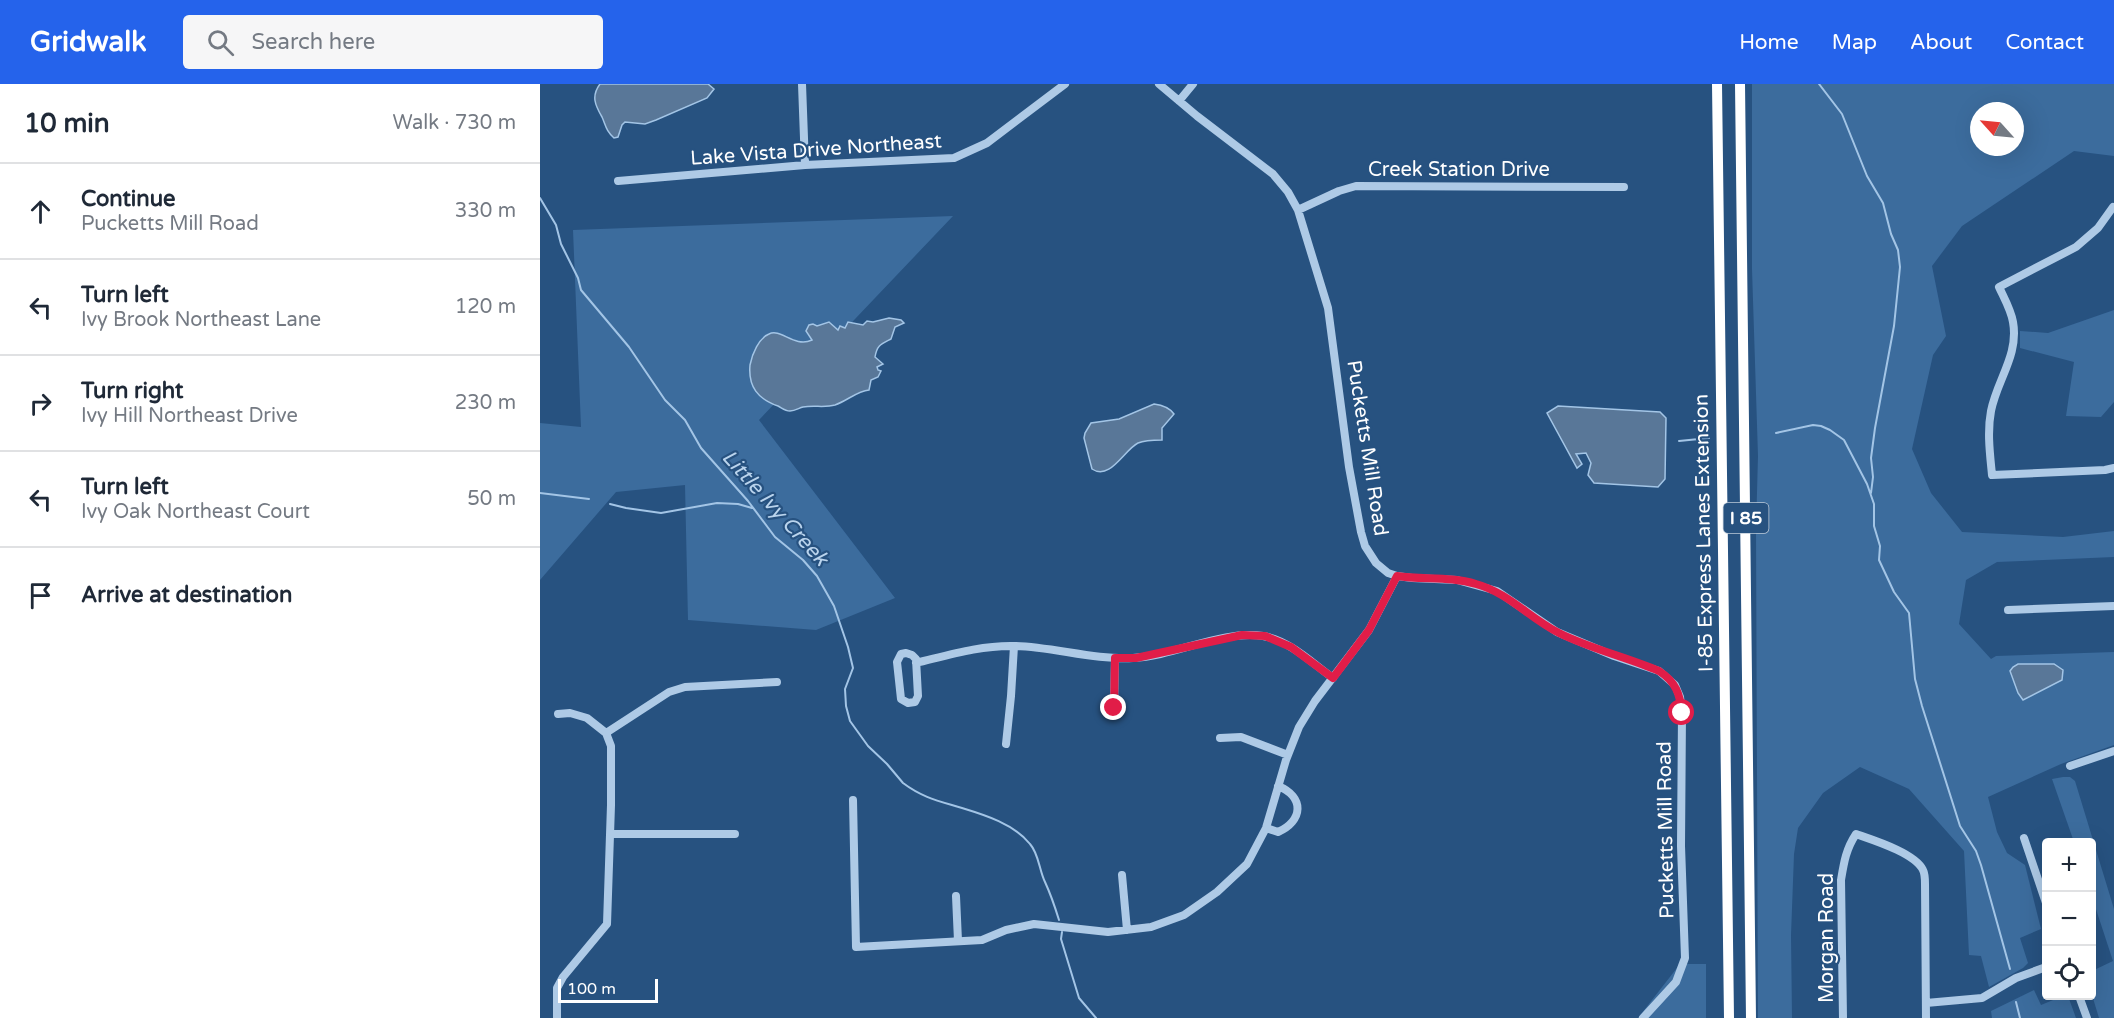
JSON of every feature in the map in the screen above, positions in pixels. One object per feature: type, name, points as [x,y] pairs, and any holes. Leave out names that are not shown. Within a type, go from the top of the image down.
[{"type":"highway","name":"I-85 Express Lanes Extension","points":[[1717,84],[1729,1018]]},
{"type":"highway","name":"I-85 Express Lanes Extension","points":[[1740,84],[1751,1018]]},
{"type":"street","points":[[802,84],[805,165]]},
{"type":"street","name":"Lake Vista Drive Northeast","points":[[618,181],[805,165],[954,158],[987,143],[1054,87],[1065,84]]},
{"type":"street","name":"Pucketts Mill Road","points":[[1159,84],[1273,174],[1288,192],[1298,210],[1328,308],[1361,532],[1365,546],[1376,563],[1388,573],[1397,576],[1457,580],[1475,583],[1497,591],[1557,632],[1659,671],[1670,678],[1676,686],[1682,713],[1681,846],[1685,958],[1676,982],[1643,1018]]},
{"type":"street","points":[[1179,101],[1193,84]]},
{"type":"street","name":"Creek Station Drive","points":[[1298,210],[1338,191],[1356,186],[1624,186]]},
{"type":"street","points":[[2113,207],[2098,228],[2076,247],[1999,287],[2013,320],[2014,347],[1991,411],[1989,436],[1992,476],[2114,468]]},
{"type":"street","points":[[853,800],[856,948],[982,940],[1006,930],[1034,924],[1108,932],[1151,927],[1184,915],[1218,892],[1247,864],[1266,828],[1299,727],[1315,701],[1369,630],[1397,576]]},
{"type":"street","points":[[2008,610],[2114,606]]},
{"type":"street","points":[[916,663],[984,647],[1014,646],[1115,658],[1136,658],[1242,635],[1265,636],[1291,647],[1333,678]]},
{"type":"street","points":[[1006,744],[1014,646]]},
{"type":"street","points":[[906,653],[912,655],[916,663],[918,696],[915,702],[908,702],[901,699],[897,662],[901,654],[906,653]]},
{"type":"street","points":[[1114,708],[1115,658]]},
{"type":"street","points":[[606,733],[669,692],[686,687],[777,682]]},
{"type":"street","points":[[557,1018],[557,988],[563,977],[607,924],[611,746],[606,733],[587,718],[570,713],[558,714]]},
{"type":"street","points":[[1220,738],[1241,737],[1288,755]]},
{"type":"street","points":[[2070,766],[2114,751]]},
{"type":"street","points":[[1266,828],[1278,832],[1289,827],[1298,811],[1295,799],[1289,790],[1278,786]]},
{"type":"street","points":[[610,834],[735,834]]},
{"type":"street","name":"Morgan Road","points":[[1843,1018],[1841,880],[1844,857],[1856,834],[1891,846],[1911,858],[1923,869],[1926,1018]]},
{"type":"street","points":[[2024,838],[2042,892]]},
{"type":"street","points":[[1122,875],[1127,930]]},
{"type":"street","points":[[956,896],[958,941]]},
{"type":"street","points":[[1926,1002],[1982,998],[2016,978],[2042,968]]},
{"type":"street","points":[[2080,1000],[2087,1018]]},
{"type":"shaded area","points":[[600,84],[708,84],[714,89],[707,98],[656,120],[645,124],[625,122],[618,137],[614,138],[608,131],[596,104],[595,97]]},
{"type":"shaded area","points":[[1752,84],[2114,84],[2114,156],[2074,151],[1962,226],[1932,266],[1946,336],[1933,355],[1912,449],[1931,493],[1962,532],[2063,537],[2114,531],[2114,557],[1997,562],[1966,580],[1959,624],[1991,659],[1996,656],[2114,652],[2114,745],[2061,764],[1988,797],[1997,832],[2007,853],[2025,865],[2041,929],[2020,938],[2028,963],[1989,987],[1981,956],[1969,955],[1964,851],[1909,789],[1860,767],[1823,793],[1798,828],[1794,854],[1791,935],[1792,1018],[1758,1018],[1756,529],[1758,456],[1752,269]],"holes":[[[2010,671],[2061,680],[2023,700]]]},
{"type":"shaded area","points":[[953,216],[759,420],[895,598],[816,630],[688,620],[685,485],[616,492],[540,580],[540,423],[581,427],[573,230]]},
{"type":"shaded area","points":[[2114,310],[2114,402],[2101,417],[2066,416],[2074,362],[2020,348],[2020,331],[2048,333]]},
{"type":"shaded area","points":[[889,318],[901,320],[904,323],[895,327],[891,339],[878,347],[875,357],[883,364],[877,367],[881,371],[878,377],[871,380],[869,390],[860,392],[835,405],[803,407],[790,411],[765,400],[753,386],[750,373],[752,356],[759,343],[769,334],[774,333],[805,342],[812,340],[806,331],[809,325],[817,326],[829,322],[838,330],[840,326],[845,328],[848,322],[863,325],[867,321],[873,322]]},
{"type":"shaded area","points":[[1154,404],[1165,407],[1174,414],[1162,428],[1162,440],[1138,443],[1105,471],[1099,472],[1092,469],[1084,438],[1091,423],[1119,419]]},
{"type":"shaded area","points":[[1558,406],[1660,412],[1666,418],[1665,479],[1658,487],[1594,483],[1588,475],[1591,463],[1586,453],[1576,454],[1582,464],[1577,468],[1547,413]]},
{"type":"shaded area","points":[[2018,664],[2054,664],[2063,670],[2062,680],[2023,700],[2010,671]]},
{"type":"shaded area","points":[[2070,777],[2075,781],[2092,838],[2073,838],[2052,779]]},
{"type":"shaded area","points":[[2096,850],[2114,909],[2114,1018],[2099,1018],[2094,1000],[2096,1000],[2096,969],[2113,961],[2096,909]]},
{"type":"shaded area","points":[[1680,964],[1706,964],[1706,1018],[1638,1018]]},
{"type":"shaded area","points":[[2034,990],[2041,1005],[2053,1000],[2069,1000],[2076,1018],[1992,1018],[1991,1011]]},
{"type":"waterway","points":[[1819,84],[1842,114],[1867,176],[1883,203],[1891,234],[1898,250],[1900,267],[1894,326],[1875,428],[1871,458],[1873,477],[1871,493]]},
{"type":"waterway","name":"Little Ivy Creek","points":[[540,198],[556,225],[561,244],[578,278],[581,290],[629,347],[665,400],[685,420],[701,448],[748,501],[775,537],[803,560],[817,576],[834,606],[853,668],[845,689],[850,721],[868,746],[910,788],[931,798],[999,821],[1023,837],[1035,852],[1059,920]]},
{"type":"waterway","points":[[1776,433],[1813,425],[1830,430],[1844,440],[1867,484],[1874,504],[1874,526],[1880,546],[1879,560],[1894,592],[1909,613],[1915,679],[1922,706],[1960,826],[1976,851],[1981,865],[2010,969]]},
{"type":"waterway","points":[[1679,441],[1709,438]]},
{"type":"waterway","points":[[540,493],[589,499]]},
{"type":"waterway","points":[[610,504],[661,513],[717,503],[738,504],[752,508]]},
{"type":"waterway","name":"Little Ivy Creek","points":[[1062,932],[1061,939],[1079,998],[1096,1018]]},
{"type":"waterway","points":[[2016,1002],[2020,1018]]},
{"type":"route","points":[[1114,708],[1115,658],[1136,658],[1242,635],[1265,636],[1291,647],[1333,678],[1369,630],[1382,609],[1397,576],[1457,580],[1475,583],[1497,591],[1557,632],[1614,656],[1659,671],[1670,678],[1680,697],[1682,713]]}]
